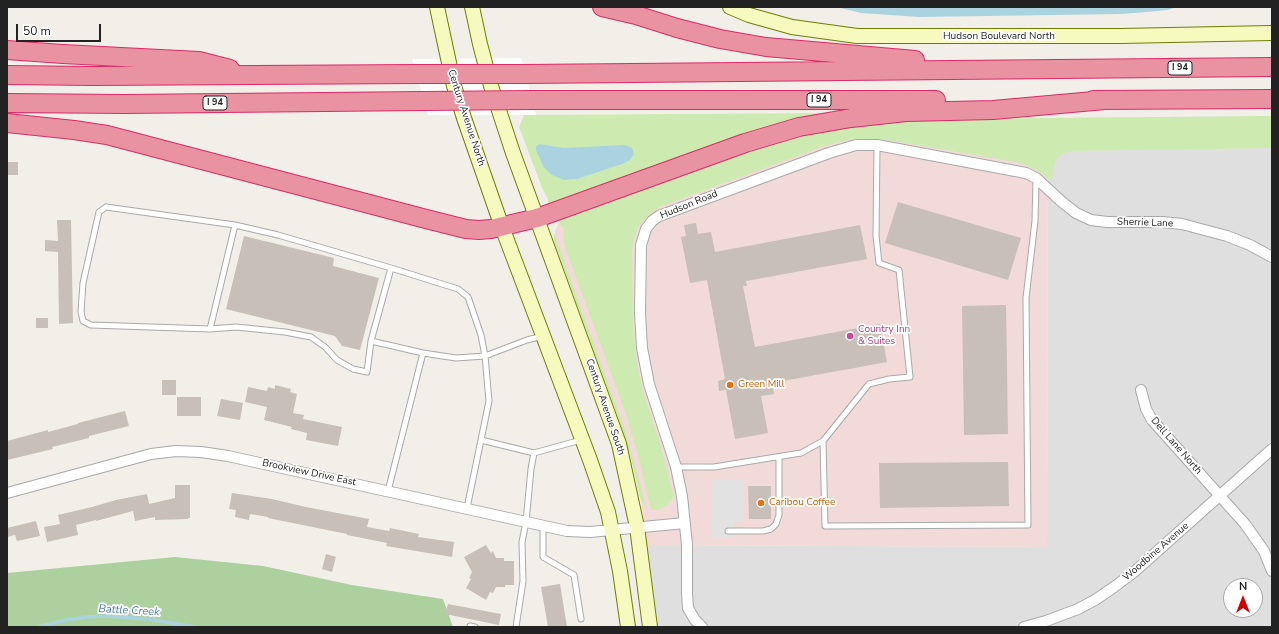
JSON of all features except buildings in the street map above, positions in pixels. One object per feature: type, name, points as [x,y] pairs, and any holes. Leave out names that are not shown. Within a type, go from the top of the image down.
[{"type":"highway","points":[[602,7],[720,39],[766,47],[894,58],[1087,69]]},
{"type":"highway","points":[[7,50],[199,61],[256,75]]},
{"type":"highway","name":"I 94","points":[[7,75],[525,74],[1272,67]]},
{"type":"highway","name":"I 94","points":[[7,103],[124,104],[532,100],[1272,99]]},
{"type":"highway","points":[[7,123],[74,130],[127,140],[460,228],[479,230],[502,227],[537,218],[745,143],[799,127],[851,118],[906,112],[993,110],[1105,100]]},
{"type":"main road","name":"Century Avenue North","points":[[436,7],[454,86],[502,227]]},
{"type":"main road","points":[[472,7],[491,86],[513,153],[537,218]]},
{"type":"main road","name":"Hudson Boulevard North","points":[[730,7],[749,15],[792,27],[874,37],[1120,36],[1272,33]]},
{"type":"main road","name":"Century Avenue South","points":[[537,218],[619,444],[637,527],[650,627]]},
{"type":"main road","points":[[502,227],[544,336],[608,512],[620,571],[628,627]]},
{"type":"street","name":"Hudson Road","points":[[685,523],[682,496],[676,467],[652,393],[644,360],[640,320],[640,263],[642,240],[646,230],[655,218],[829,153],[856,145],[877,145],[1026,173],[1036,178],[1047,187]]},
{"type":"street","name":"Sherrie Lane","points":[[1047,187],[1076,213],[1091,220],[1106,222],[1162,222],[1182,224],[1227,236],[1250,245],[1272,257]]},
{"type":"street","name":"Dell Lane North","points":[[1141,390],[1146,409],[1152,420],[1255,537],[1264,551],[1272,571]]},
{"type":"street","name":"Woodbine Avenue","points":[[1024,627],[1068,613],[1104,594],[1134,572],[1272,449]]},
{"type":"street","name":"Brookview Drive East","points":[[7,493],[127,459],[176,451],[200,452],[228,456],[543,526],[578,532],[612,529]]},
{"type":"street","points":[[612,529],[685,523],[688,604],[693,618],[702,627]]},
{"type":"lane","points":[[722,7],[749,15]]},
{"type":"lane","points":[[676,467],[714,467],[801,453],[823,441],[870,384],[889,379],[910,377],[899,270],[879,263],[876,236],[877,145]]},
{"type":"lane","points":[[823,441],[825,526],[1028,525],[1026,298],[1035,221],[1036,178]]},
{"type":"lane","points":[[392,268],[371,341],[367,372],[353,368],[337,360],[325,347],[311,338],[285,332],[236,327],[210,329],[91,325],[84,321],[80,312],[83,283],[99,212],[106,208],[235,225],[278,235],[392,268],[458,289],[468,297],[481,335],[485,356],[489,401],[467,508]]},
{"type":"lane","points":[[210,329],[235,225]]},
{"type":"lane","points":[[371,341],[456,358],[485,356],[527,340],[544,336]]},
{"type":"lane","points":[[388,491],[423,352]]},
{"type":"lane","points":[[481,440],[534,453],[582,440]]},
{"type":"lane","points":[[516,627],[523,581],[522,542],[526,522],[534,453]]},
{"type":"lane","points":[[728,531],[763,531],[771,529],[776,524],[779,515],[779,457]]},
{"type":"lane","points":[[543,526],[543,556],[574,575],[581,619]]},
{"type":"shaded area","points":[[1272,116],[1272,627],[657,627],[648,552],[650,545],[1047,547],[1048,118]]},
{"type":"shaded area","points":[[1048,118],[1047,547],[650,545],[648,552],[642,507],[631,458],[618,417],[554,242],[555,231],[561,219],[755,146]]},
{"type":"shaded area","points":[[712,480],[744,480],[744,521],[737,521],[734,523],[734,538],[712,538]]},
{"type":"green space","points":[[845,113],[548,206],[548,199],[543,190],[519,127],[524,115]]},
{"type":"green space","points":[[1272,116],[1272,148],[1072,151],[1062,154],[1056,160],[1052,181],[1035,169],[1016,162],[881,139],[852,139],[824,146],[659,207],[648,215],[638,227],[632,250],[633,324],[636,359],[643,391],[661,447],[673,493],[673,498],[666,506],[657,510],[651,510],[626,414],[565,247],[563,237],[564,228],[558,224],[563,217],[755,146],[845,124],[936,119]]},
{"type":"green space","points":[[554,233],[624,427],[640,483],[644,505],[640,497],[631,458],[618,417],[554,242]]},
{"type":"green space","points":[[175,557],[263,566],[352,585],[443,599],[453,627],[7,627],[7,573]]},
{"type":"water","points":[[836,7],[1176,7],[1168,10],[1121,14],[919,17],[861,13]]},
{"type":"water","points":[[540,144],[563,148],[625,145],[632,148],[634,154],[630,160],[622,164],[577,179],[564,180],[552,175],[544,168],[536,150],[536,146]]},
{"type":"pier","points":[[521,58],[536,115],[428,115],[412,59]]},
{"type":"waterway","name":"Battle Creek","points":[[38,627],[66,620],[106,616],[147,619],[196,627]]},
{"type":"place","name":"Country Inn & Suites","points":[[850,336]]},
{"type":"place","name":"Green Mill","points":[[730,385]]},
{"type":"place","name":"Caribou Coffee","points":[[761,503]]}]
